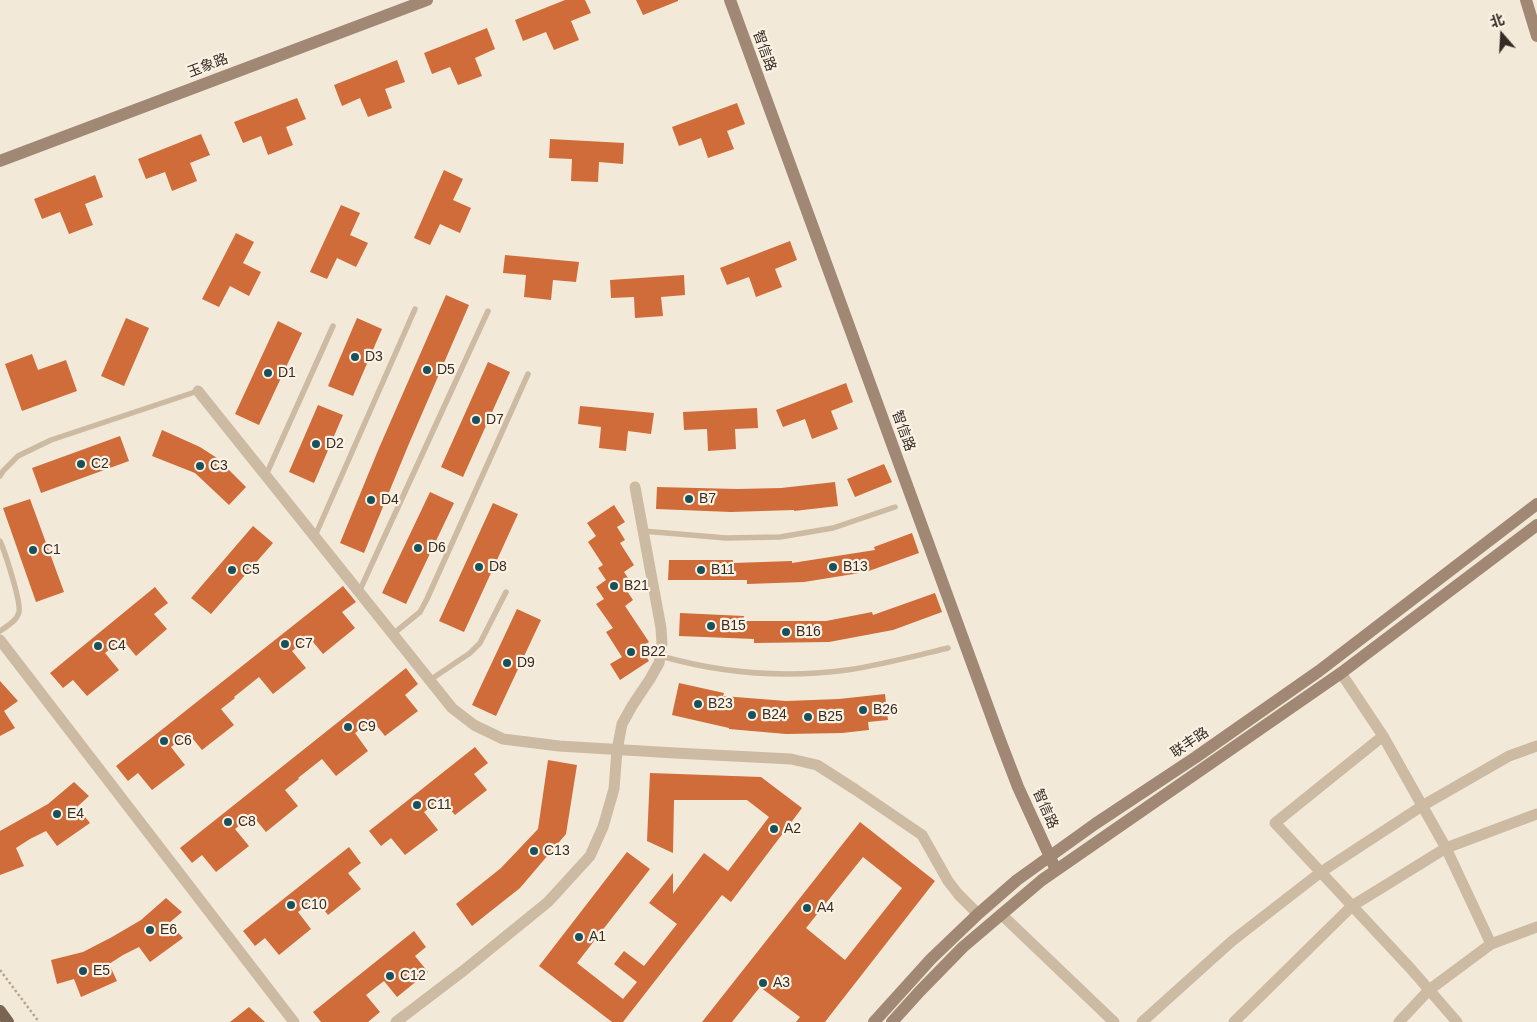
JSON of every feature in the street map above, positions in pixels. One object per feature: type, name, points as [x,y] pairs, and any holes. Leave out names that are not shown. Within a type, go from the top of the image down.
[{"type":"main road","points":[[0,1011],[8,1022]]},
{"type":"street","name":"玉象路","points":[[0,152],[406,0]]},
{"type":"street","name":"玉象路","points":[[0,160],[427,0]]},
{"type":"street","name":"智信路","points":[[730,0],[1000,740],[1018,787],[1060,867]]},
{"type":"street","name":"智信路","points":[[738,0],[1003,728],[1053,854]]},
{"type":"street","points":[[1526,0],[1537,36]]},
{"type":"street","points":[[198,391],[452,708],[474,725],[503,739],[559,746],[791,759],[817,765],[922,835],[948,880],[958,894],[978,914]]},
{"type":"street","points":[[396,1022],[548,902],[590,856],[603,827],[614,789],[617,750],[622,724],[660,663],[662,644],[661,628],[635,487]]},
{"type":"street","name":"联丰路","points":[[874,1022],[931,959],[1017,880],[1095,824],[1196,757],[1319,671],[1537,504]]},
{"type":"street","name":"联丰路","points":[[892,1022],[963,947],[1060,867],[1342,673],[1537,524]]},
{"type":"street","points":[[0,640],[294,1022]]},
{"type":"street","points":[[1342,673],[1383,736],[1446,848],[1491,944]]},
{"type":"street","points":[[1383,736],[1275,823],[1457,1022]]},
{"type":"street","points":[[1142,1022],[1232,941],[1321,872],[1422,806],[1510,756],[1537,746]]},
{"type":"street","points":[[1234,1022],[1352,906],[1446,848],[1537,814]]},
{"type":"street","points":[[1001,914],[1114,1022]]},
{"type":"street","points":[[1399,1022],[1429,990],[1491,944],[1537,927]]},
{"type":"lane","points":[[315,537],[415,309]]},
{"type":"lane","points":[[359,592],[488,311]]},
{"type":"lane","points":[[265,475],[332,326]]},
{"type":"lane","points":[[393,634],[420,612],[428,598],[528,374]]},
{"type":"lane","points":[[0,476],[18,456],[50,440],[198,391]]},
{"type":"lane","points":[[643,531],[726,538],[780,536],[833,528],[895,507]]},
{"type":"lane","points":[[0,541],[5,552],[19,612],[15,620],[0,631]]},
{"type":"lane","points":[[430,680],[470,653],[480,643],[506,592]]},
{"type":"lane","points":[[660,656],[689,664],[737,671],[794,674],[846,670],[901,660],[948,648]]},
{"type":"path","points":[[0,970],[39,1022]]},
{"type":"building","points":[[565,0],[585,0],[591,13],[571,21],[579,40],[554,50],[546,32],[523,41],[515,20]]},
{"type":"building","points":[[636,0],[678,0],[678,1],[643,15]]},
{"type":"building","points":[[487,28],[495,49],[475,58],[482,76],[458,85],[450,67],[432,74],[424,53]]},
{"type":"building","points":[[397,60],[405,82],[385,89],[392,108],[368,117],[360,98],[342,106],[334,85]]},
{"type":"building","points":[[297,98],[306,119],[286,127],[293,145],[268,155],[261,136],[243,143],[234,122]]},
{"type":"building","points":[[737,103],[745,124],[727,131],[734,149],[708,158],[701,138],[679,146],[672,127]]},
{"type":"building","points":[[201,134],[210,155],[190,163],[197,181],[172,191],[165,172],[146,179],[138,159]]},
{"type":"building","points":[[550,139],[624,143],[623,164],[599,162],[598,182],[571,181],[572,159],[549,158]]},
{"type":"building","points":[[444,170],[463,179],[453,200],[471,208],[460,233],[440,224],[430,245],[414,238]]},
{"type":"building","points":[[95,175],[103,197],[85,204],[93,225],[69,234],[60,212],[42,219],[34,199]]},
{"type":"building","points":[[341,205],[360,213],[350,235],[368,243],[356,267],[337,258],[327,279],[310,272]]},
{"type":"building","points":[[236,233],[254,242],[243,263],[261,272],[249,296],[230,286],[219,307],[202,299]]},
{"type":"building","points":[[790,241],[797,260],[775,269],[782,287],[756,297],[749,277],[727,285],[720,268]]},
{"type":"building","points":[[505,255],[579,262],[576,282],[553,280],[551,300],[524,297],[526,275],[503,273]]},
{"type":"building","points":[[684,275],[685,295],[661,297],[663,316],[635,318],[634,297],[611,298],[610,280]]},
{"type":"building","points":[[446,295],[469,305],[364,553],[340,543]]},
{"type":"building","points":[[126,318],[149,328],[124,386],[101,376]]},
{"type":"building","name":"D3","points":[[357,318],[382,329],[353,396],[328,386]]},
{"type":"building","name":"D1","points":[[278,321],[302,333],[259,425],[235,414]]},
{"type":"building","points":[[32,354],[38,370],[66,360],[77,391],[22,411],[5,364]]},
{"type":"building","name":"D7","points":[[488,362],[510,372],[463,477],[441,467]]},
{"type":"building","points":[[846,383],[853,402],[831,411],[838,429],[812,439],[805,419],[783,427],[776,410]]},
{"type":"building","name":"D2","points":[[318,405],[343,415],[314,483],[289,472]]},
{"type":"building","points":[[580,406],[654,413],[651,434],[628,431],[626,451],[599,448],[601,427],[578,424]]},
{"type":"building","points":[[757,408],[758,428],[735,429],[736,449],[708,451],[707,429],[684,430],[683,412]]},
{"type":"building","name":"C3","points":[[162,430],[200,447],[217,458],[246,487],[229,505],[195,473],[152,456]]},
{"type":"building","name":"C2","points":[[120,436],[129,461],[41,493],[32,468]]},
{"type":"building","points":[[884,464],[892,482],[855,497],[847,479]]},
{"type":"building","points":[[835,482],[838,506],[794,511],[731,512],[656,509],[657,487],[781,488]]},
{"type":"building","name":"D6","points":[[430,492],[454,503],[406,604],[382,593]]},
{"type":"building","name":"C1","points":[[30,499],[64,592],[36,602],[3,508]]},
{"type":"building","name":"D8","points":[[493,503],[518,514],[464,632],[439,621]]},
{"type":"building","points":[[614,505],[625,522],[617,527],[625,540],[620,543],[634,565],[624,572],[632,584],[625,588],[633,600],[625,606],[649,642],[640,647],[649,661],[620,680],[610,664],[622,657],[606,632],[613,628],[596,604],[604,599],[596,587],[606,580],[598,568],[603,565],[588,542],[596,536],[587,523]]},
{"type":"building","name":"C5","points":[[253,526],[273,543],[211,614],[191,598]]},
{"type":"building","points":[[912,533],[919,553],[866,572],[804,582],[747,584],[747,580],[668,580],[669,560],[733,560],[733,563],[792,561],[792,563],[875,550],[874,547]]},
{"type":"building","points":[[343,586],[356,602],[342,612],[355,628],[323,654],[309,637],[292,651],[306,668],[273,694],[259,677],[221,709],[234,725],[202,750],[189,734],[171,747],[185,765],[152,790],[138,773],[128,781],[116,766]]},
{"type":"building","name":"C4","points":[[155,587],[168,603],[154,614],[167,629],[136,656],[122,639],[105,653],[119,670],[87,696],[73,680],[63,688],[50,673]]},
{"type":"building","points":[[935,593],[942,612],[893,630],[829,642],[754,643],[754,639],[679,636],[680,613],[744,616],[743,621],[826,621],[872,612],[873,615]]},
{"type":"building","name":"D9","points":[[517,609],[541,620],[496,716],[472,705]]},
{"type":"building","points":[[406,668],[418,684],[405,695],[418,711],[385,736],[372,720],[355,733],[368,751],[336,776],[322,759],[298,778],[285,790],[298,806],[266,832],[252,815],[235,829],[249,846],[216,872],[202,855],[192,863],[180,848]]},
{"type":"building","points":[[0,681],[18,701],[4,711],[15,728],[0,736]]},
{"type":"building","points":[[679,683],[724,693],[723,696],[786,701],[839,699],[885,694],[888,720],[868,722],[869,730],[842,733],[786,734],[729,729],[672,715]]},
{"type":"building","name":"C11","points":[[475,747],[488,763],[474,774],[487,790],[455,815],[441,799],[424,812],[438,830],[405,855],[391,838],[381,846],[369,831]]},
{"type":"building","name":"C13","points":[[548,760],[577,765],[566,834],[520,888],[472,926],[456,904],[501,868],[538,829]]},
{"type":"building","points":[[650,773],[761,777],[802,808],[731,902],[722,895],[623,1022],[612,1022],[539,966],[627,852],[650,869],[577,963],[623,999],[637,982],[614,964],[624,951],[644,966],[677,924],[649,903],[673,873],[673,894],[704,853],[728,871],[769,817],[747,800],[674,800],[673,853],[647,841]]},
{"type":"building","name":"E4","points":[[74,782],[89,796],[77,807],[90,823],[57,846],[46,831],[30,839],[16,848],[24,866],[0,875],[0,831],[48,804]]},
{"type":"building","points":[[860,822],[935,881],[825,1022],[796,1022],[800,1017],[760,987],[732,1022],[702,1022]],"holes":[[[863,857],[902,888],[845,960],[806,928]]]},
{"type":"building","name":"C10","points":[[349,847],[361,863],[348,873],[361,889],[328,915],[315,898],[298,912],[311,929],[279,955],[265,938],[255,946],[243,931]]},
{"type":"building","points":[[166,898],[182,912],[169,923],[183,938],[150,962],[139,947],[123,955],[109,964],[117,981],[81,997],[74,979],[57,984],[51,960],[83,952],[112,937],[141,920]]},
{"type":"building","name":"C12","points":[[414,931],[426,947],[415,956],[428,972],[397,997],[384,981],[366,995],[380,1012],[368,1022],[321,1022],[313,1012]]},
{"type":"building","points":[[249,1007],[265,1022],[230,1022]]},
{"type":"place","name":"D3","points":[[355,357]]},
{"type":"place","name":"D5","points":[[427,370]]},
{"type":"place","name":"D1","points":[[268,373]]},
{"type":"place","name":"D7","points":[[476,420]]},
{"type":"place","name":"D2","points":[[316,444]]},
{"type":"place","name":"C2","points":[[81,464]]},
{"type":"place","name":"C3","points":[[200,466]]},
{"type":"place","name":"B7","points":[[689,499]]},
{"type":"place","name":"D4","points":[[371,500]]},
{"type":"place","name":"D6","points":[[418,548]]},
{"type":"place","name":"C1","points":[[33,550]]},
{"type":"place","name":"D8","points":[[479,567]]},
{"type":"place","name":"B13","points":[[833,567]]},
{"type":"place","name":"C5","points":[[232,570]]},
{"type":"place","name":"B11","points":[[701,570]]},
{"type":"place","name":"B21","points":[[614,586]]},
{"type":"place","name":"B15","points":[[711,626]]},
{"type":"place","name":"B16","points":[[786,632]]},
{"type":"place","name":"C7","points":[[285,644]]},
{"type":"place","name":"C4","points":[[98,646]]},
{"type":"place","name":"B22","points":[[631,652]]},
{"type":"place","name":"D9","points":[[507,663]]},
{"type":"place","name":"B23","points":[[698,704]]},
{"type":"place","name":"B26","points":[[863,710]]},
{"type":"place","name":"B24","points":[[752,715]]},
{"type":"place","name":"B25","points":[[808,717]]},
{"type":"place","name":"C9","points":[[348,727]]},
{"type":"place","name":"C6","points":[[164,741]]},
{"type":"place","name":"C11","points":[[417,805]]},
{"type":"place","name":"E4","points":[[57,814]]},
{"type":"place","name":"C8","points":[[228,822]]},
{"type":"place","name":"A2","points":[[774,829]]},
{"type":"place","name":"C13","points":[[534,851]]},
{"type":"place","name":"C10","points":[[291,905]]},
{"type":"place","name":"A4","points":[[807,908]]},
{"type":"place","name":"E6","points":[[150,930]]},
{"type":"place","name":"A1","points":[[579,937]]},
{"type":"place","name":"E5","points":[[83,971]]},
{"type":"place","name":"C12","points":[[390,976]]},
{"type":"place","name":"A3","points":[[763,983]]}]
